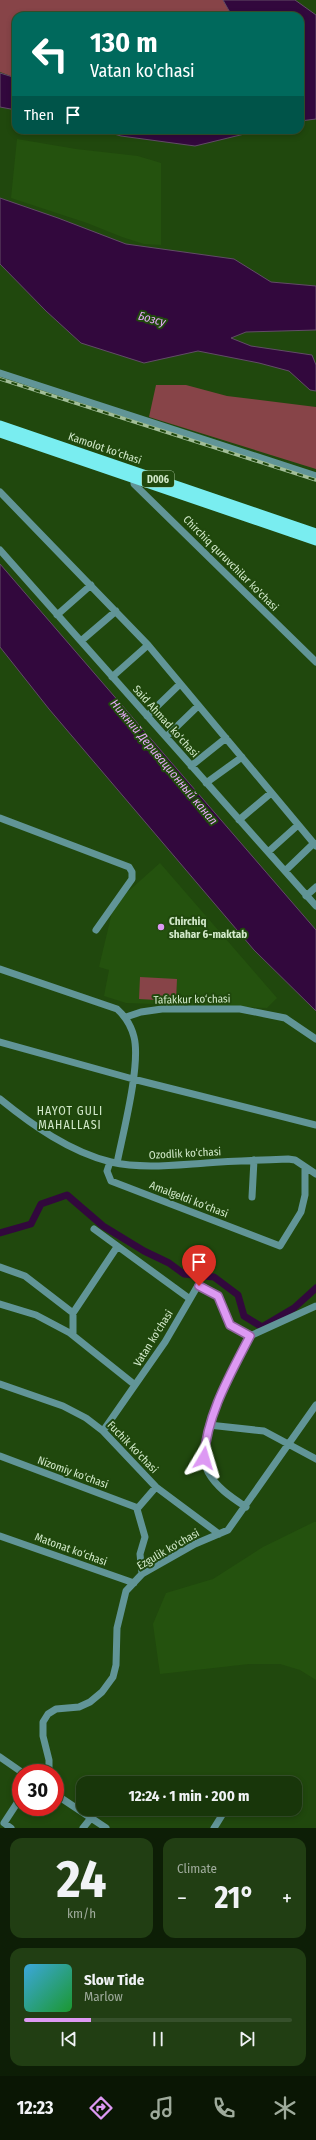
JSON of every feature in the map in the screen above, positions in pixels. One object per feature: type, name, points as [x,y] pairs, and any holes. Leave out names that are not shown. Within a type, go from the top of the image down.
[{"type":"main road","name":"Kamolot ko‘chasi","points":[[0,425],[316,533]]},
{"type":"main road","name":"D006","points":[[0,433],[316,541]]},
{"type":"street","points":[[0,373],[316,476]]},
{"type":"street","name":"Chirchiq quruvchilar ko'chasi","points":[[134,478],[134,484],[316,662]]},
{"type":"street","points":[[0,492],[148,645],[315,844],[285,871]]},
{"type":"street","name":"Said Ahmad ko‘chasi","points":[[0,550],[316,906]]},
{"type":"street","points":[[57,615],[91,585]]},
{"type":"street","points":[[81,641],[116,611]]},
{"type":"street","points":[[112,677],[148,645]]},
{"type":"street","points":[[147,716],[180,684]]},
{"type":"street","points":[[166,737],[198,706]]},
{"type":"street","points":[[191,766],[226,738]]},
{"type":"street","points":[[206,783],[242,757]]},
{"type":"street","points":[[239,820],[271,793]]},
{"type":"street","points":[[0,818],[129,867],[132,872],[132,879],[96,930]]},
{"type":"street","points":[[268,852],[298,825]]},
{"type":"street","points":[[306,896],[316,887]]},
{"type":"street","points":[[0,969],[116,1009],[126,1017],[135,1039],[133,1079],[114,1162]]},
{"type":"street","name":"Tafakkur ko‘chasi","points":[[126,1017],[141,1012],[162,1009],[240,1009],[285,1018],[316,1039]]},
{"type":"street","points":[[0,1042],[133,1079],[316,1125]]},
{"type":"street","name":"Ozodlik ko‘chasi","points":[[0,1099],[25,1119],[59,1140],[114,1162],[129,1165],[159,1166],[254,1160],[295,1160],[316,1174]]},
{"type":"street","points":[[252,1197],[254,1160]]},
{"type":"street","name":"Amalgeldi ko‘chasi","points":[[114,1162],[107,1171],[111,1181],[280,1246],[301,1212],[305,1195],[306,1168]]},
{"type":"street","points":[[94,1229],[190,1299]]},
{"type":"street","points":[[73,1335],[73,1313],[117,1247]]},
{"type":"street","points":[[0,1267],[25,1276],[73,1313]]},
{"type":"street","name":"Vatan ko'chasi","points":[[103,1431],[165,1342],[197,1287],[202,1286],[218,1296],[230,1325],[250,1336]]},
{"type":"street","points":[[246,1507],[224,1491],[207,1471],[204,1458],[209,1426],[230,1376],[250,1336],[316,1306]]},
{"type":"street","name":"Vatan ko'chasi","points":[[1,1307],[36,1316],[73,1335],[135,1385]]},
{"type":"street","name":"Fuchik ko'chasi","points":[[0,1384],[63,1406],[103,1431],[156,1487],[219,1534]]},
{"type":"street","name":"Ezgulik ko'chasi","points":[[49,1764],[43,1736],[43,1722],[48,1714],[56,1709],[79,1707],[90,1702],[102,1692],[113,1677],[116,1665],[117,1628],[126,1591],[142,1574],[195,1544],[228,1530],[246,1507],[316,1405]]},
{"type":"street","points":[[209,1426],[264,1431],[289,1443],[316,1459]]},
{"type":"street","name":"Nizomiy ko'chasi","points":[[0,1456],[138,1508]]},
{"type":"street","points":[[142,1574],[140,1554],[145,1537],[138,1508],[156,1487]]},
{"type":"street","name":"Matonat ko‘chasi","points":[[0,1536],[134,1583]]},
{"type":"street","points":[[0,1757],[12,1765]]},
{"type":"street","points":[[64,1800],[106,1828]]},
{"type":"street","points":[[11,1828],[4,1823],[12,1811]]},
{"type":"street","points":[[214,1828],[222,1816]]},
{"type":"street","points":[[83,1828],[91,1818]]},
{"type":"shaded area","points":[[0,0],[223,0],[230,12],[12,12],[12,76],[0,72]]},
{"type":"shaded area","points":[[17,139],[76,149],[138,156],[161,163],[161,245],[144,244],[87,223],[11,198]]},
{"type":"shaded area","points":[[156,385],[186,385],[227,396],[316,407],[316,469],[149,417]]},
{"type":"shaded area","name":"Chirchiq shahar 6-maktab","points":[[160,863],[277,998],[267,1008],[126,1003],[104,996],[109,970],[99,967],[114,904]]},
{"type":"shaded area","points":[[140,977],[177,979],[176,1001],[139,999]]},
{"type":"shaded area","points":[[316,1522],[316,1680],[300,1670],[280,1664],[249,1664],[160,1674],[153,1624],[166,1593],[213,1579],[263,1547]]},
{"type":"water","points":[[223,0],[295,0],[316,15],[316,119],[304,120],[304,12],[230,12]]},
{"type":"water","points":[[0,73],[12,77],[12,109],[0,107]]},
{"type":"water","points":[[114,134],[244,134],[195,146]]},
{"type":"water","name":"Бозсу","points":[[0,198],[126,244],[234,259],[271,282],[316,286],[316,330],[246,332],[231,338],[251,346],[312,355],[316,365],[316,391],[310,390],[289,371],[259,363],[198,351],[144,363],[81,343],[46,311],[0,264]]},
{"type":"water","name":"Нижний Деривационный канал","points":[[0,564],[316,930],[316,1011],[254,950],[49,709],[0,647]]},
{"type":"waterway","points":[[0,1233],[31,1224],[41,1204],[67,1195],[103,1226],[144,1251],[169,1263],[184,1274],[214,1277],[238,1295],[244,1316],[262,1327],[294,1308],[316,1288]]},
{"type":"railway","points":[[0,379],[316,480]]},
{"type":"place","name":"Chirchiq shahar 6-maktab","points":[[161,927]]},
{"type":"district","name":"HAYOT GULI MAHALLASI","points":[[70,1118]]},
{"type":"route","points":[[199,1286],[202,1286],[218,1296],[227,1322],[250,1336],[213,1414],[205,1445],[204,1458]]}]
